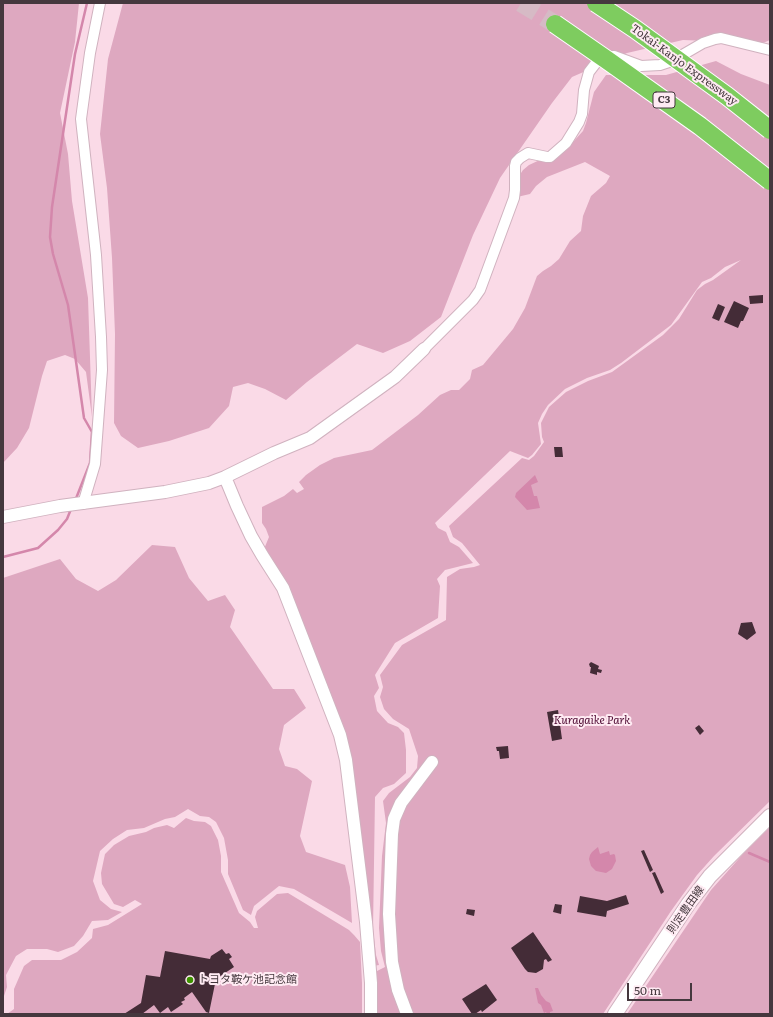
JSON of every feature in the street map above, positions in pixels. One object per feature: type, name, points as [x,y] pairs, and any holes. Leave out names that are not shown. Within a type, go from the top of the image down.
[{"type":"highway","name":"Tokai-Kanjo Expressway","points":[[596,3],[709,82],[770,130]]},
{"type":"highway","name":"C3","points":[[555,24],[694,122],[770,181]]},
{"type":"main road","name":"則定豊田線","points":[[615,1014],[689,903],[705,882],[770,816]]},
{"type":"street","points":[[76,505],[95,464],[102,370],[102,337],[96,255],[81,119],[90,53],[100,3]]},
{"type":"street","points":[[3,517],[164,492],[209,483],[310,438],[395,377],[473,300],[480,290],[514,198],[514,172],[516,162],[528,153],[550,157],[566,143],[580,122],[586,79],[593,66],[599,59],[607,56],[614,56],[641,66],[660,65],[672,62],[702,44],[715,39],[728,39],[770,50]]},
{"type":"street","points":[[225,477],[251,536],[283,588],[340,736],[346,760],[366,922],[371,1014]]},
{"type":"street","points":[[407,1014],[398,990],[392,962],[390,914],[392,834],[394,819],[401,802],[432,762]]},
{"type":"green space","points":[[3,3],[79,3],[75,42],[60,113],[68,154],[72,201],[88,298],[92,417],[86,372],[75,359],[65,355],[47,361],[29,428],[17,448],[3,463]]},
{"type":"green space","points":[[123,3],[770,3],[770,40],[763,43],[683,40],[627,53],[572,77],[500,178],[473,235],[441,317],[410,341],[383,353],[357,344],[286,400],[265,389],[248,383],[233,387],[229,406],[209,428],[169,441],[138,448],[121,436],[114,423],[115,334],[112,258],[107,188],[100,134],[108,59]]},
{"type":"green space","name":"Kuragaike Park","points":[[716,61],[741,74],[770,85],[770,801],[714,856],[697,875],[671,911],[603,1014],[376,1014],[375,972],[385,967],[381,951],[379,928],[382,856],[386,823],[383,801],[389,793],[410,777],[417,768],[418,756],[409,729],[393,719],[384,709],[380,697],[383,687],[380,675],[402,645],[446,620],[447,577],[460,569],[480,565],[462,543],[453,537],[449,526],[522,458],[529,460],[534,456],[544,442],[541,423],[549,407],[566,392],[588,381],[612,372],[663,335],[679,319],[697,290],[741,260],[725,267],[711,278],[702,282],[671,325],[621,363],[610,370],[587,378],[565,389],[548,405],[542,414],[538,423],[541,444],[532,455],[528,458],[510,451],[435,523],[438,528],[446,532],[450,542],[459,547],[473,563],[445,570],[437,579],[440,586],[438,618],[395,643],[375,675],[379,688],[374,696],[377,711],[388,723],[398,727],[404,733],[406,750],[406,773],[394,784],[383,788],[375,797],[373,929],[376,955],[379,965],[373,966],[345,739],[264,549],[269,537],[262,523],[262,507],[284,496],[293,489],[297,493],[304,489],[299,482],[320,465],[334,458],[372,450],[418,415],[440,395],[451,390],[459,390],[470,379],[472,370],[483,365],[513,329],[525,308],[537,276],[559,259],[570,241],[581,231],[583,216],[591,196],[606,183],[610,176],[585,162],[547,177],[536,186],[530,194],[517,197],[519,176],[529,165],[570,146],[583,131],[594,92],[606,75],[666,75]]},
{"type":"green space","points":[[152,545],[175,547],[189,578],[208,601],[225,595],[235,610],[230,627],[273,689],[294,689],[306,708],[284,725],[279,749],[285,766],[297,769],[312,781],[300,836],[306,852],[345,865],[350,887],[352,923],[294,889],[279,886],[254,906],[251,915],[243,910],[228,874],[228,860],[224,838],[216,822],[209,817],[200,816],[188,809],[175,817],[165,819],[144,828],[127,830],[113,839],[100,851],[93,881],[100,900],[111,909],[122,912],[108,920],[92,921],[83,936],[74,946],[58,952],[47,949],[27,949],[16,956],[6,975],[7,987],[3,999],[3,578],[60,559],[76,579],[98,591],[116,580]]},
{"type":"green space","points":[[186,818],[194,821],[205,822],[211,826],[218,840],[221,856],[221,872],[239,913],[250,922],[254,928],[258,928],[255,917],[257,911],[277,894],[288,893],[349,930],[354,935],[360,942],[362,1014],[7,1014],[14,1009],[14,989],[24,966],[32,960],[61,960],[77,952],[92,938],[93,929],[108,925],[142,904],[135,900],[123,907],[114,904],[102,884],[101,873],[105,854],[114,845],[129,836],[167,825],[174,828]]},
{"type":"green space","points":[[770,827],[770,1014],[627,1014],[711,890],[743,854]]},
{"type":"shaded area","points":[[535,475],[538,482],[531,485],[534,496],[537,496],[540,508],[527,510],[515,497],[516,493]]},
{"type":"shaded area","points":[[598,847],[600,854],[609,851],[610,855],[615,855],[616,861],[612,869],[606,873],[596,871],[591,866],[589,859],[590,855]]},
{"type":"shaded area","points":[[535,988],[538,988],[541,995],[550,1003],[553,1011],[550,1012],[550,1014],[547,1014],[546,1012],[544,1013],[541,1005],[538,1003]]},
{"type":"building","points":[[763,295],[763,303],[750,304],[749,296]]},
{"type":"building","points":[[734,301],[749,308],[738,328],[724,322]]},
{"type":"building","points":[[718,304],[725,307],[719,321],[712,318]]},
{"type":"building","points":[[554,447],[562,447],[563,457],[555,457]]},
{"type":"building","points":[[752,622],[756,633],[747,640],[738,634],[741,623]]},
{"type":"building","points":[[591,662],[599,666],[598,669],[602,670],[601,673],[597,672],[597,675],[590,673],[591,667],[589,664]]},
{"type":"building","points":[[558,710],[562,739],[552,741],[547,712]]},
{"type":"building","points":[[699,725],[704,731],[700,735],[695,728]]},
{"type":"building","points":[[508,746],[509,758],[500,759],[499,751],[497,751],[496,747]]},
{"type":"building","points":[[644,850],[653,870],[650,872],[641,851]]},
{"type":"building","points":[[655,872],[664,892],[661,894],[652,873]]},
{"type":"building","points":[[626,895],[629,904],[607,911],[606,917],[577,912],[580,896],[607,901]]},
{"type":"building","points":[[555,904],[562,905],[561,914],[553,912]]},
{"type":"building","points":[[467,909],[475,910],[474,916],[466,914]]},
{"type":"building","points":[[533,932],[552,960],[548,962],[546,959],[544,960],[543,969],[536,973],[528,972],[525,969],[511,948]]},
{"type":"building","points":[[222,949],[226,954],[229,953],[232,957],[229,959],[234,967],[216,979],[209,1013],[206,1012],[192,992],[184,998],[185,1000],[181,1002],[183,1004],[171,1012],[168,1007],[160,1013],[154,1005],[142,1014],[124,1014],[141,1003],[146,975],[160,977],[165,951],[210,959],[211,956]]},
{"type":"building","points":[[486,984],[497,1000],[482,1012],[481,1010],[475,1014],[472,1014],[462,999]]},
{"type":"waterway","points":[[75,501],[90,463],[92,432],[84,418],[68,305],[53,254],[50,237],[52,207],[75,54],[87,3]]},
{"type":"waterway","points":[[3,557],[38,548],[58,530],[67,519],[71,509]]},
{"type":"waterway","points":[[749,853],[770,862]]},
{"type":"tunnel","points":[[521,3],[555,24]]},
{"type":"place","name":"トヨタ鞍ケ池記念館","points":[[190,980]]}]
